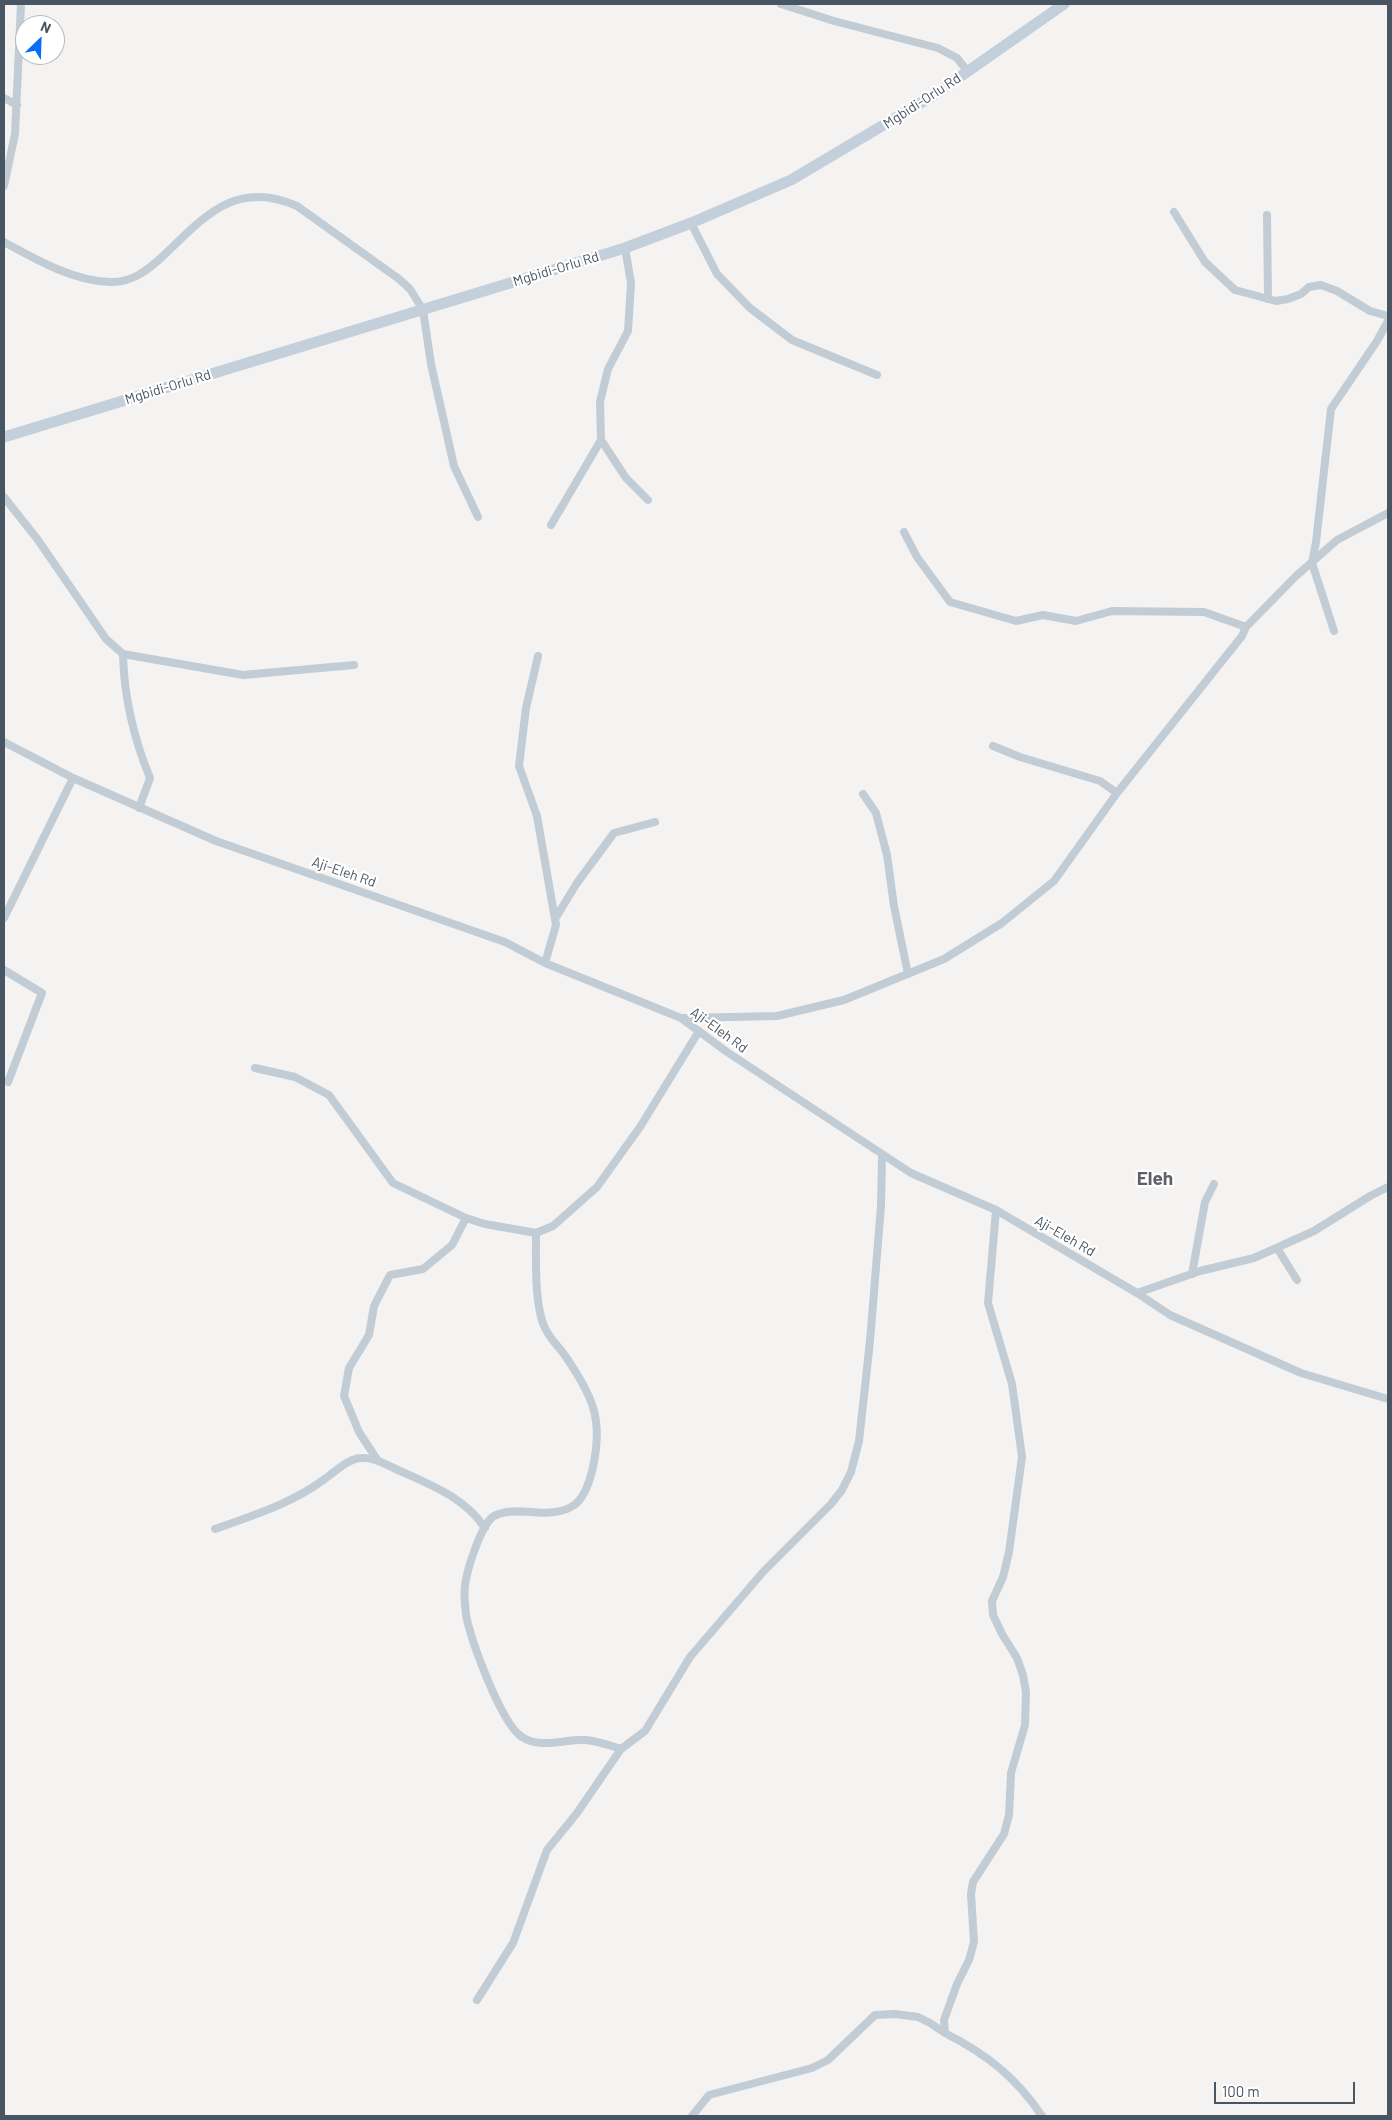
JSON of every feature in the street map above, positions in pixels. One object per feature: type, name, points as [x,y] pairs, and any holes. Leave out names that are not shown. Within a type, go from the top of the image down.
[{"type":"main road","name":"Mgbidi-Orlu Rd","points":[[4,437],[625,248],[692,223],[791,180],[934,96],[1064,4]]},
{"type":"street","points":[[4,186],[15,134],[22,4]]},
{"type":"street","points":[[781,4],[842,23],[938,48],[957,58],[968,72]]},
{"type":"street","points":[[4,98],[17,105]]},
{"type":"street","points":[[4,242],[69,273],[104,282],[129,280],[147,271],[215,209],[230,201],[278,198],[297,206],[399,279],[410,289],[423,310],[431,364],[454,466],[478,517]]},
{"type":"street","points":[[1174,212],[1204,262],[1235,290],[1276,301],[1288,299],[1301,294],[1309,287],[1321,285],[1338,292],[1370,311],[1388,316]]},
{"type":"street","points":[[1267,215],[1268,299]]},
{"type":"street","points":[[692,223],[717,274],[750,308],[792,340],[877,375]]},
{"type":"street","points":[[551,525],[600,440],[600,402],[608,369],[628,331],[631,283],[625,248]]},
{"type":"street","points":[[1334,631],[1312,563],[1331,410],[1377,341],[1388,321]]},
{"type":"street","points":[[600,440],[626,478],[648,500]]},
{"type":"street","points":[[4,497],[38,540],[106,639],[123,654],[243,674],[354,665]]},
{"type":"street","points":[[681,1018],[776,1016],[844,1000],[944,959],[1002,923],[1054,881],[1117,794],[1242,636],[1246,627],[1296,576],[1338,540],[1388,513]]},
{"type":"street","points":[[904,532],[917,557],[950,602],[1016,622],[1043,615],[1076,621],[1112,611],[1204,612],[1246,627]]},
{"type":"street","points":[[123,654],[124,678],[133,728],[140,756],[150,778],[140,808]]},
{"type":"street","points":[[538,656],[526,708],[519,766],[537,816],[556,925],[546,963]]},
{"type":"street","name":"Aji-Eleh Rd","points":[[4,742],[73,778],[216,841],[505,942],[546,963],[681,1018],[727,1052],[882,1156],[911,1173],[996,1210],[1137,1293],[1170,1315],[1301,1373],[1388,1400]]},
{"type":"street","points":[[993,746],[1020,757],[1100,781],[1117,794]]},
{"type":"street","points":[[4,918],[73,778]]},
{"type":"street","points":[[863,794],[876,813],[885,847],[908,974]]},
{"type":"street","points":[[555,919],[577,884],[614,833],[654,822]]},
{"type":"street","points":[[4,970],[42,993],[8,1082]]},
{"type":"street","points":[[255,1068],[295,1077],[329,1095],[393,1183],[466,1218],[485,1224],[536,1233],[553,1226],[597,1187],[640,1127],[699,1031]]},
{"type":"street","points":[[477,2000],[513,1943],[547,1850],[577,1813],[621,1749],[646,1731],[690,1657],[763,1572],[831,1504],[842,1490],[851,1472],[859,1441],[870,1341],[881,1206],[882,1156]]},
{"type":"street","points":[[1192,1274],[1205,1202],[1214,1184]]},
{"type":"street","points":[[1137,1293],[1192,1274],[1254,1258],[1314,1232],[1370,1196],[1388,1188]]},
{"type":"street","points":[[945,2033],[944,2020],[974,1942],[971,1894],[973,1882],[1004,1834],[1009,1814],[1010,1773],[1025,1725],[1026,1692],[1023,1675],[1017,1658],[993,1615],[992,1601],[1003,1577],[1009,1552],[1022,1457],[1012,1384],[988,1303],[996,1210]]},
{"type":"street","points":[[378,1461],[359,1432],[344,1396],[350,1368],[369,1335],[374,1306],[390,1275],[423,1269],[452,1245],[466,1218]]},
{"type":"street","points":[[536,1233],[539,1308],[546,1329],[584,1386],[594,1408],[598,1435],[594,1463],[580,1502],[568,1510],[542,1513],[514,1510],[493,1516],[485,1528],[472,1557],[465,1585],[466,1615],[492,1688],[505,1717],[514,1731],[523,1738],[533,1742],[584,1740],[601,1742],[621,1749]]},
{"type":"street","points":[[1277,1248],[1297,1280]]},
{"type":"street","points":[[215,1529],[291,1501],[311,1490],[353,1460],[363,1457],[378,1461],[446,1491],[477,1517],[485,1528]]},
{"type":"street","points":[[692,2116],[709,2095],[812,2068],[828,2060],[875,2015],[895,2014],[918,2017],[930,2022],[945,2033],[966,2044],[1015,2080],[1042,2116]]},
{"type":"district","name":"Eleh","points":[[1155,1179]]}]
